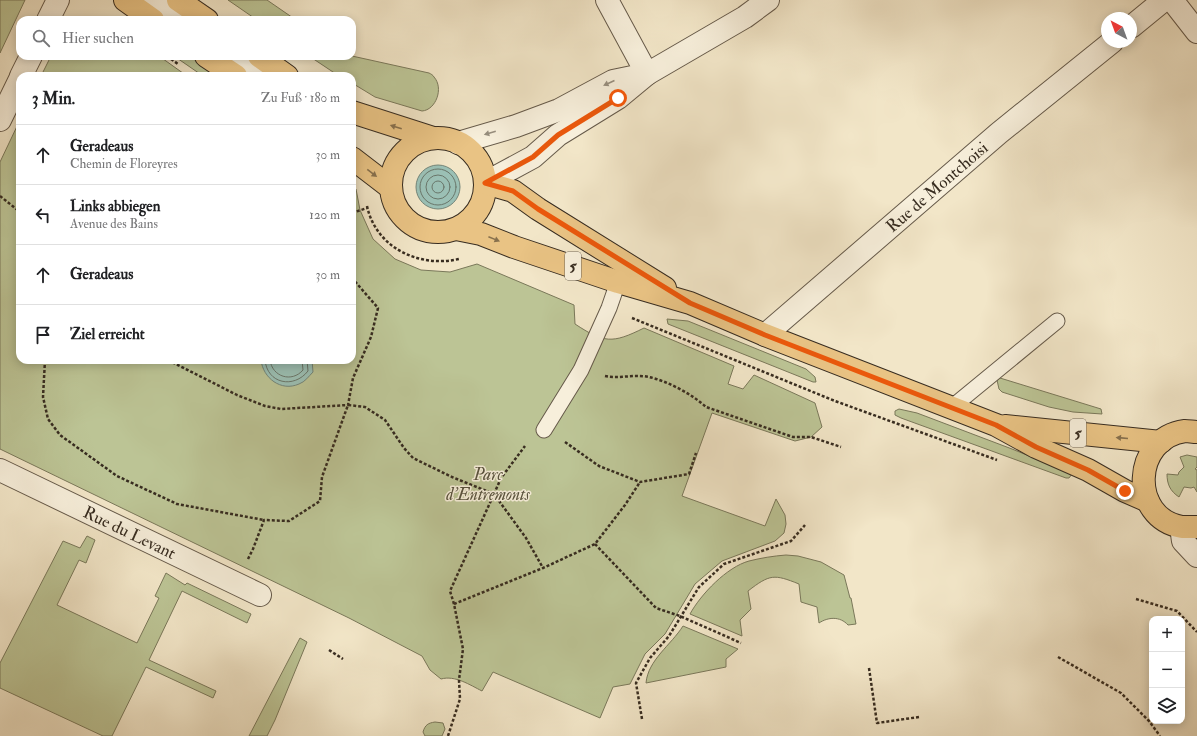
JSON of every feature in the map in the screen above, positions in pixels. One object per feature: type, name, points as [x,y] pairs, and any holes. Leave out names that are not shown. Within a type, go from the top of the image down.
[{"type":"main road","points":[[125,0],[147,16]]},
{"type":"main road","points":[[178,0],[201,16]]},
{"type":"main road","points":[[212,60],[230,72]]},
{"type":"main road","points":[[356,113],[433,138],[458,142],[469,149],[478,159],[483,170],[485,183],[485,194],[481,205],[475,215],[466,223],[456,229],[442,232],[427,231],[413,226],[402,216],[394,203],[391,188],[392,174],[398,161],[407,150],[419,142],[433,138]]},
{"type":"main road","points":[[356,161],[391,188]]},
{"type":"main road","name":"5","points":[[485,183],[513,191],[538,209],[690,303]]},
{"type":"main road","name":"5","points":[[456,229],[481,234],[514,247],[618,282],[690,303],[765,335],[996,425],[1036,447],[1088,470],[1125,491],[1148,501]]},
{"type":"main road","name":"5","points":[[996,425],[1160,442]]},
{"type":"main road","points":[[1189,527],[1168,522],[1156,513],[1148,501],[1143,485],[1144,469],[1150,454],[1160,442],[1172,435],[1185,431],[1197,432]]},
{"type":"street","points":[[50,16],[58,0]]},
{"type":"street","points":[[153,0],[176,16]]},
{"type":"street","points":[[607,0],[647,74]]},
{"type":"street","points":[[485,183],[533,157],[558,135],[618,98],[647,74],[745,17],[768,0]]},
{"type":"street","points":[[1137,22],[1164,0]]},
{"type":"street","points":[[1172,0],[1197,32]]},
{"type":"street","name":"Rue de Montchoisi","points":[[765,335],[999,133],[1105,48]]},
{"type":"street","points":[[23,72],[29,60]]},
{"type":"street","points":[[240,60],[258,72],[273,66]]},
{"type":"street","points":[[458,142],[516,126],[559,110],[613,81],[647,74]]},
{"type":"street","points":[[0,120],[16,87]]},
{"type":"street","name":"Rue du Levant","points":[[0,470],[260,596]]},
{"type":"street","points":[[1189,527],[1183,541],[1197,556]]},
{"type":"lane","points":[[544,430],[581,370],[609,308],[618,282]]},
{"type":"lane","points":[[951,408],[1057,321]]},
{"type":"path","points":[[0,196],[16,209]]},
{"type":"path","points":[[356,212],[367,208],[380,233],[395,248],[407,255],[420,260],[434,262],[447,262],[463,258]]},
{"type":"path","points":[[45,364],[43,397],[48,418],[60,435],[117,476],[177,504],[264,520],[289,521],[320,501],[322,478],[348,405],[353,378],[372,338],[378,308],[356,283]]},
{"type":"path","points":[[609,308],[835,401],[999,460]]},
{"type":"path","points":[[176,364],[236,395],[265,406],[281,409],[348,405],[365,407],[385,420],[404,448],[413,458],[452,477],[494,494],[526,538],[544,568]]},
{"type":"path","points":[[581,370],[613,377],[648,376],[665,382],[696,398],[706,407],[793,437],[811,437],[841,447]]},
{"type":"path","points":[[448,736],[460,699],[458,680],[463,649],[450,591],[501,478],[525,446],[544,430],[570,445],[599,466],[640,482],[689,474],[696,453]]},
{"type":"path","points":[[454,604],[544,568],[595,544],[625,505],[640,482]]},
{"type":"path","points":[[246,561],[253,549],[264,520]]},
{"type":"path","points":[[642,719],[636,683],[650,658],[668,636],[698,586],[724,564],[791,541],[805,524]]},
{"type":"path","points":[[595,544],[656,608],[680,616],[741,643]]},
{"type":"path","points":[[1136,599],[1177,611],[1197,632]]},
{"type":"path","points":[[329,650],[343,659]]},
{"type":"path","points":[[1058,657],[1121,693],[1149,721],[1160,736]]},
{"type":"path","points":[[869,668],[877,723],[918,717]]},
{"type":"green space","points":[[0,0],[25,0],[17,16],[16,16],[16,19],[0,53]]},
{"type":"green space","points":[[228,0],[267,0],[290,16],[251,16]]},
{"type":"green space","points":[[356,57],[429,73],[437,82],[437,98],[431,107],[422,111],[375,97],[356,85],[356,72],[333,72],[315,60],[356,60]]},
{"type":"green space","points":[[49,60],[165,60],[181,72],[43,72]]},
{"type":"green space","points":[[180,60],[197,60],[215,72],[197,72]]},
{"type":"green space","name":"Parc d’Entremonts","points":[[16,128],[16,364],[356,364],[356,189],[360,210],[373,239],[395,259],[421,270],[450,272],[477,264],[574,305],[575,324],[601,338],[616,339],[644,328],[734,366],[728,384],[743,389],[754,375],[815,403],[822,427],[811,437],[795,441],[712,413],[682,496],[765,526],[776,499],[785,515],[786,524],[784,533],[775,541],[722,561],[695,584],[665,634],[645,654],[630,684],[613,687],[600,718],[493,672],[482,691],[457,679],[441,679],[430,670],[422,656],[349,618],[0,449],[0,162]]},
{"type":"green space","points":[[667,319],[688,321],[806,369],[815,377],[816,382],[668,324]]},
{"type":"green space","points":[[1000,378],[1101,409],[1102,414],[1073,412],[1049,407],[1002,392],[999,389],[997,380]]},
{"type":"green space","points":[[899,409],[917,413],[1012,449],[1072,474],[1069,478],[1066,478],[901,418],[895,415],[895,411]]},
{"type":"green space","points":[[1187,455],[1197,457],[1197,467],[1195,469],[1197,470],[1197,492],[1194,487],[1184,487],[1179,497],[1170,487],[1167,474],[1178,475],[1184,467],[1180,457]]},
{"type":"green space","points":[[87,536],[95,540],[86,563],[79,560],[57,605],[137,643],[159,598],[155,596],[166,573],[185,585],[187,583],[251,614],[247,623],[182,591],[149,660],[216,691],[213,698],[146,667],[112,736],[103,736],[0,688],[0,663],[63,541],[80,548]]},
{"type":"green space","points":[[786,555],[798,556],[821,562],[844,575],[851,598],[856,624],[848,625],[841,620],[834,618],[819,623],[817,607],[801,602],[799,584],[778,577],[772,577],[762,581],[748,591],[751,609],[740,620],[742,636],[690,614],[715,582],[732,569],[749,561]]},
{"type":"green space","points":[[683,626],[738,649],[726,659],[726,667],[646,683],[655,660]]},
{"type":"green space","points":[[300,638],[307,642],[267,736],[249,736]]},
{"type":"green space","points":[[435,722],[443,723],[445,729],[442,736],[425,736],[423,732],[426,726]]},
{"type":"water","points":[[438,165],[450,169],[456,175],[460,187],[456,199],[450,205],[438,209],[426,205],[420,199],[416,187],[420,175],[426,169]]},
{"type":"water","points":[[262,364],[312,364],[313,372],[301,383],[286,386],[274,382],[269,378]]},
{"type":"route","points":[[618,98],[558,135],[533,157],[485,183],[513,191],[538,209],[690,303],[765,335],[996,425],[1036,447],[1088,470],[1125,491]]}]
